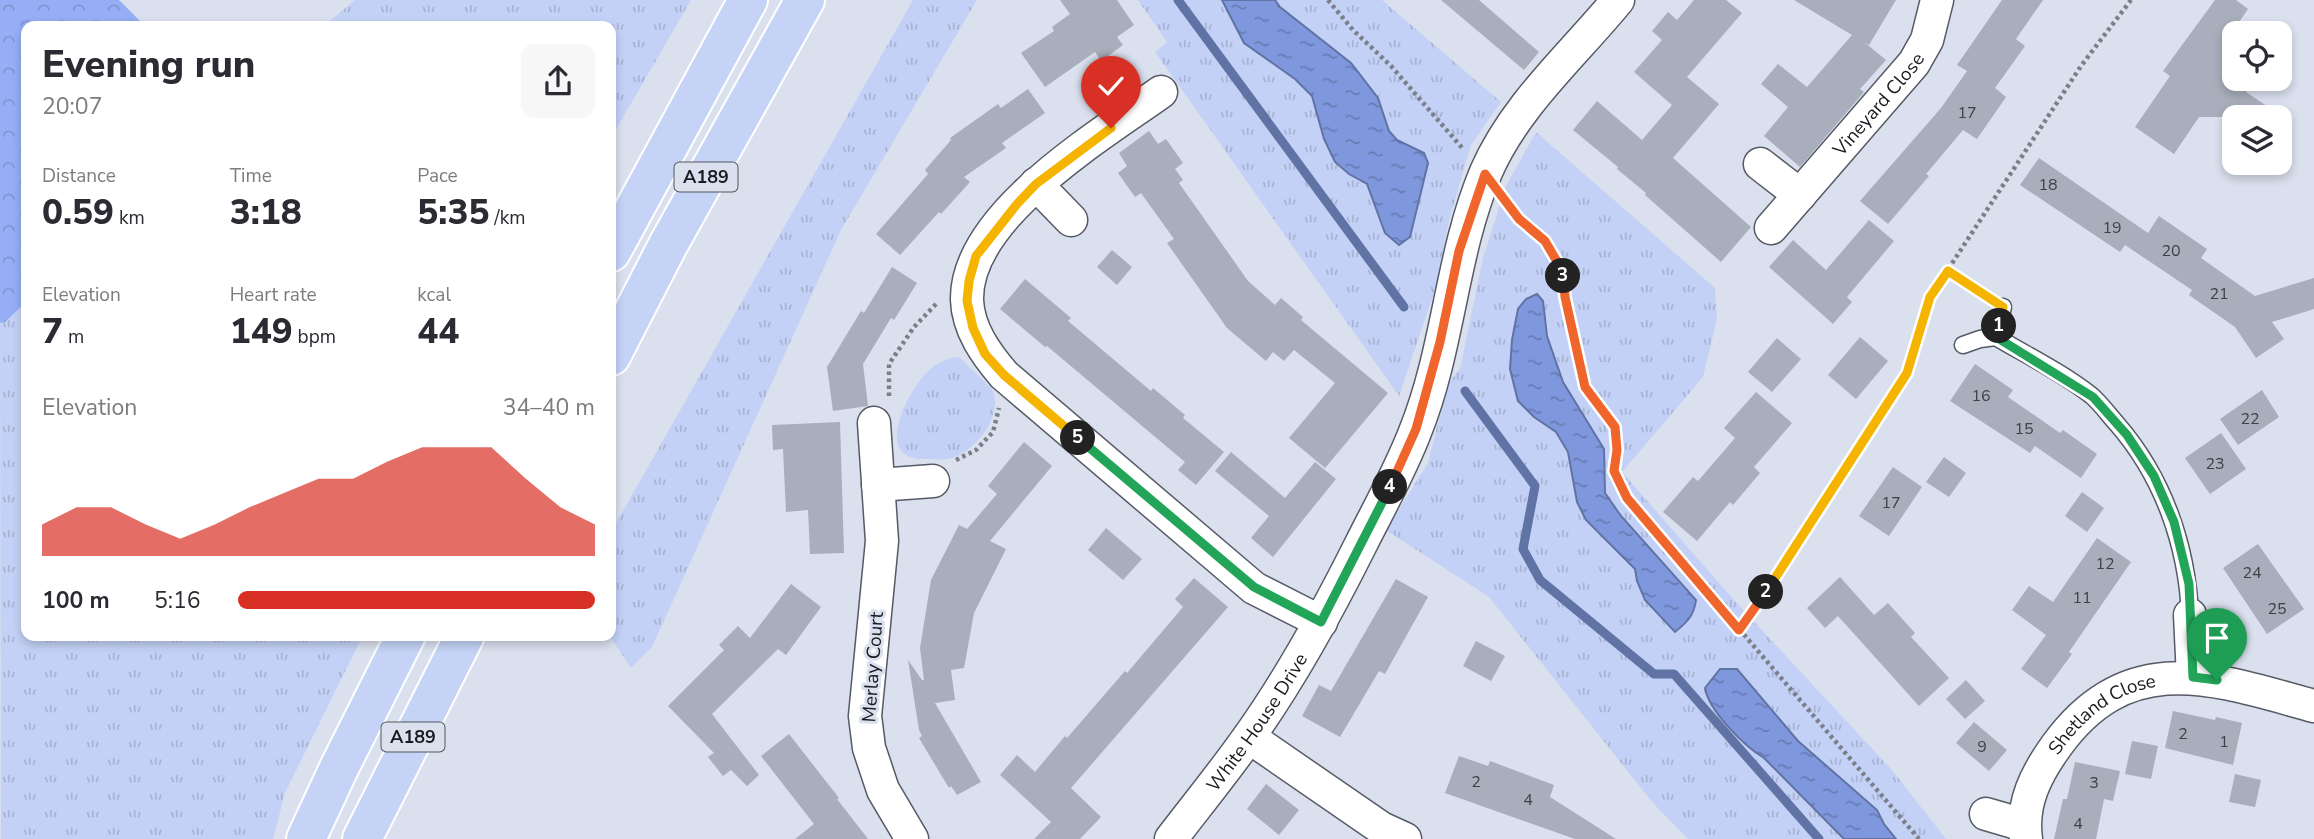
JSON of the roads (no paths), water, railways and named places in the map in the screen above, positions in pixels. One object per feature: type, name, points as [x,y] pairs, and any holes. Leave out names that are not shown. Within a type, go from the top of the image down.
[{"type":"main road","name":"A189","points":[[616,243],[748,0]]},
{"type":"main road","name":"A189","points":[[616,346],[668,245],[805,0]]},
{"type":"main road","name":"A189","points":[[306,839],[403,641]]},
{"type":"main road","name":"A189","points":[[362,839],[462,641]]},
{"type":"street","name":"White House Drive","points":[[1171,839],[1249,737],[1321,622],[1394,480],[1416,429],[1435,364],[1459,251],[1485,174],[1524,109],[1618,0]]},
{"type":"street","name":"Vineyard Close","points":[[1772,228],[1914,63],[1927,40],[1937,0]]},
{"type":"street","points":[[1161,92],[1036,184],[989,237],[976,256],[969,281],[967,301],[973,328],[985,354],[1004,375],[1254,587],[1321,622]]},
{"type":"street","points":[[1760,164],[1800,195]]},
{"type":"street","points":[[1036,184],[1070,220]]},
{"type":"street","name":"Merlay Court","points":[[882,411],[878,485],[882,541],[865,716],[869,748],[883,790],[912,839]]},
{"type":"street","points":[[878,485],[942,472]]},
{"type":"street","points":[[2190,615],[2193,677]]},
{"type":"street","name":"Shetland Close","points":[[1986,814],[2025,832],[2031,790],[2042,765],[2065,734],[2094,705],[2138,683],[2164,678],[2217,680],[2314,706]]},
{"type":"street","points":[[1249,737],[1381,828],[1405,839]]},
{"type":"lane","points":[[1996,337],[2003,307]]},
{"type":"lane","points":[[1963,345],[1996,337],[2093,397],[2127,435],[2154,476],[2174,522],[2189,584],[2190,615]]},
{"type":"water","points":[[1222,0],[1275,0],[1280,7],[1351,63],[1378,98],[1389,131],[1397,140],[1424,153],[1428,163],[1410,237],[1399,245],[1385,233],[1367,184],[1335,162],[1324,139],[1312,96],[1295,79],[1244,43]]},
{"type":"water","points":[[1537,294],[1543,301],[1547,336],[1563,382],[1604,449],[1605,493],[1621,516],[1696,600],[1689,618],[1675,632],[1645,600],[1635,569],[1586,520],[1577,502],[1568,452],[1556,432],[1534,417],[1518,401],[1510,369],[1512,340],[1518,309],[1526,299]]},
{"type":"water","points":[[1720,669],[1737,669],[1798,741],[1877,810],[1896,839],[1844,839],[1764,758],[1738,737],[1713,707],[1705,688]]},
{"type":"waterway","points":[[1178,0],[1404,307]]},
{"type":"waterway","points":[[1465,391],[1535,486],[1523,549],[1540,580],[1654,674],[1674,674],[1819,839]]}]
